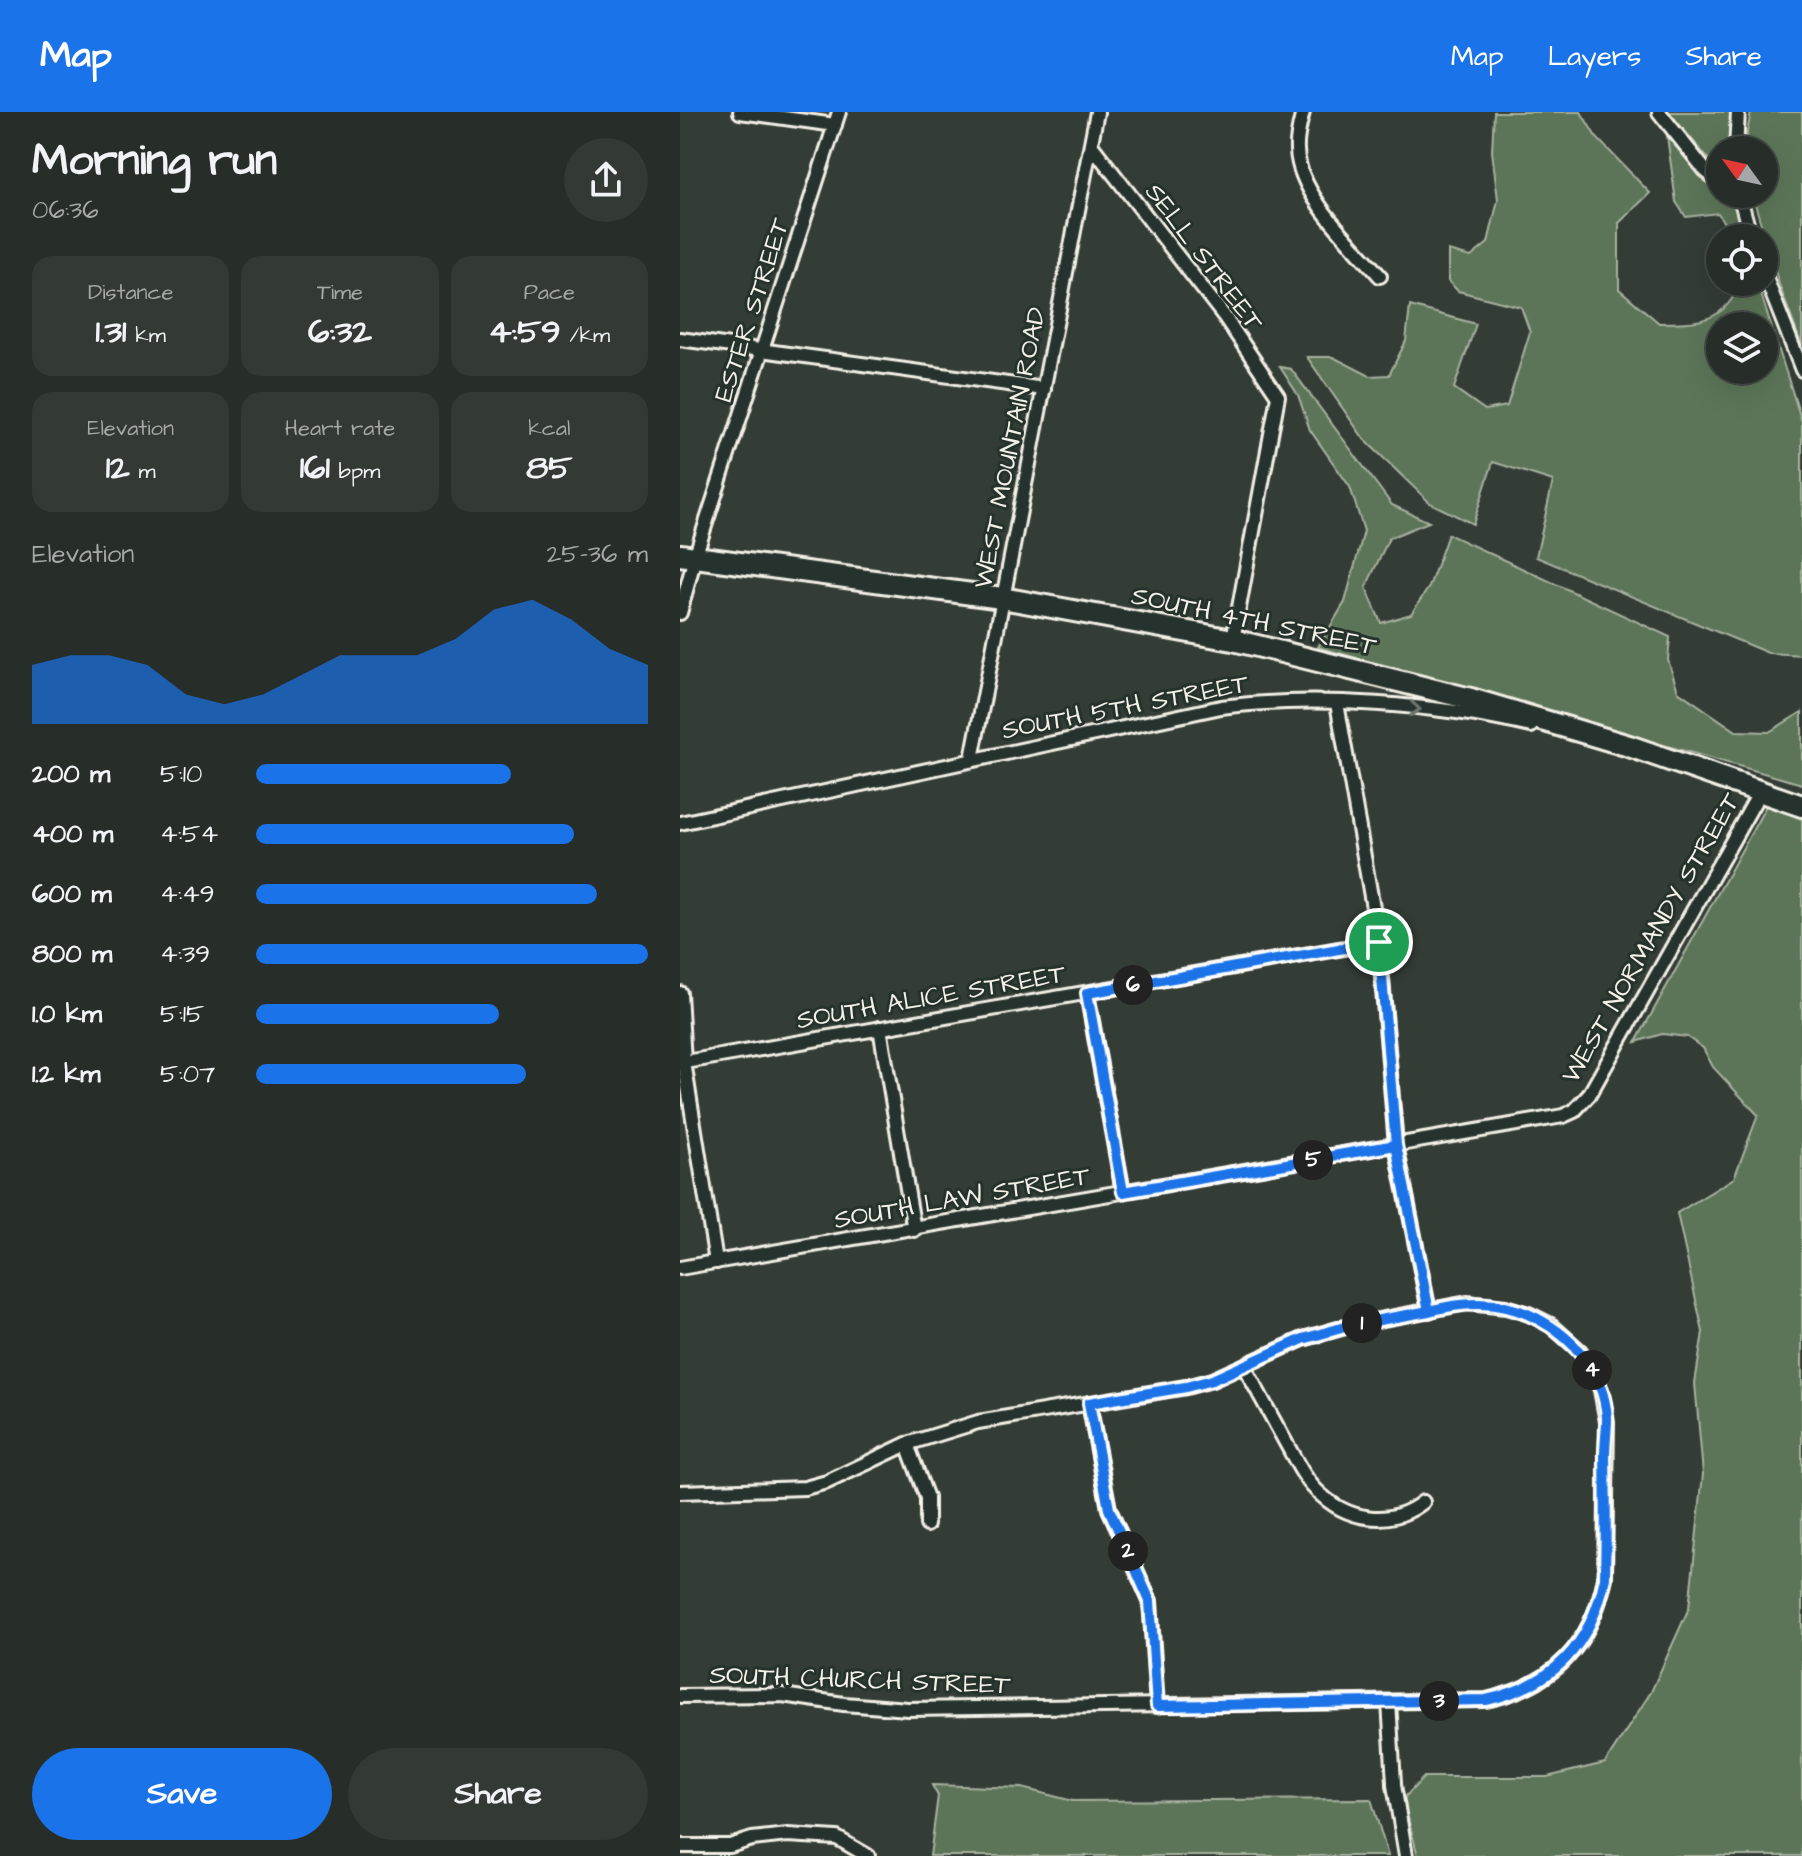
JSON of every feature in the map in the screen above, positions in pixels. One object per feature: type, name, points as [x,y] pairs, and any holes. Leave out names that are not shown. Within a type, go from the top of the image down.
[{"type":"main road","name":"SOUTH 4TH STREET","points":[[688,556],[1002,598],[1233,640],[1471,699],[1629,746],[1802,806]]},
{"type":"street","points":[[740,112],[837,118]]},
{"type":"street","name":"WEST MOUNTAIN ROAD","points":[[972,759],[1097,112]]},
{"type":"street","points":[[1303,112],[1297,150],[1305,182],[1380,276]]},
{"type":"street","points":[[1659,112],[1706,171]]},
{"type":"street","points":[[1737,136],[1738,112]]},
{"type":"street","name":"ESTER STREET","points":[[680,613],[688,556],[761,350],[837,118]]},
{"type":"street","name":"SELL STREET","points":[[1092,146],[1224,316],[1278,396],[1233,640]]},
{"type":"street","points":[[1773,296],[1802,370]]},
{"type":"street","points":[[680,339],[1044,389]]},
{"type":"street","name":"SOUTH 5TH STREET","points":[[680,823],[1221,707],[1294,701],[1473,716],[1629,746]]},
{"type":"street","points":[[1337,703],[1379,942],[1396,1145],[1429,1311]]},
{"type":"street","name":"WEST NORMANDY STREET","points":[[1487,1131],[1563,1116],[1574,1111],[1589,1095],[1761,790]]},
{"type":"street","name":"SOUTH ALICE STREET","points":[[682,1063],[1379,942]]},
{"type":"street","points":[[680,993],[682,1063],[716,1262]]},
{"type":"street","points":[[1087,993],[1123,1192]]},
{"type":"street","points":[[880,1028],[914,1230]]},
{"type":"street","name":"SOUTH LAW STREET","points":[[680,1268],[1487,1131]]},
{"type":"street","name":"SOUTH CHURCH STREET","points":[[680,1492],[805,1488],[827,1482],[907,1444],[978,1422],[1186,1387],[1212,1380],[1291,1344],[1340,1328],[1467,1303],[1506,1307],[1529,1314],[1569,1339],[1593,1371],[1601,1390],[1607,1422],[1605,1578],[1596,1612],[1579,1644],[1556,1669],[1528,1687],[1486,1700],[908,1709],[876,1708],[782,1695],[680,1696]]},
{"type":"street","points":[[1244,1366],[1304,1477],[1330,1502],[1368,1518],[1383,1519],[1400,1516],[1423,1502]]},
{"type":"street","points":[[1089,1403],[1109,1509],[1150,1601],[1157,1706]]},
{"type":"street","points":[[907,1444],[927,1498],[927,1525]]},
{"type":"street","points":[[1389,1702],[1394,1784],[1406,1856]]},
{"type":"street","points":[[680,1846],[730,1851],[752,1839],[788,1835],[837,1838],[868,1856]]},
{"type":"green space","points":[[1494,112],[1581,112],[1596,137],[1650,193],[1619,223],[1619,289],[1659,323],[1706,319],[1706,384],[1778,384],[1778,347],[1802,422],[1802,655],[1768,653],[1536,557],[1553,481],[1493,462],[1473,524],[1430,503],[1364,439],[1307,357],[1333,357],[1370,376],[1389,375],[1406,341],[1410,306],[1476,324],[1454,388],[1485,410],[1507,406],[1530,332],[1521,307],[1458,291],[1448,281],[1448,251],[1471,257],[1488,243],[1498,200],[1492,151]]},
{"type":"green space","points":[[1669,112],[1731,112],[1729,136],[1706,136],[1706,156]]},
{"type":"green space","points":[[1751,112],[1802,112],[1802,346],[1778,280],[1778,224],[1761,224],[1756,208],[1778,208],[1778,136],[1747,136]]},
{"type":"green space","points":[[1667,136],[1706,182],[1706,208],[1736,208],[1740,224],[1724,224],[1718,213],[1686,217],[1676,202]]},
{"type":"green space","points":[[1734,296],[1762,296],[1767,312],[1719,312]]},
{"type":"green space","points":[[1280,367],[1291,369],[1392,505],[1429,522],[1389,538],[1366,587],[1381,623],[1411,614],[1429,587],[1448,534],[1670,637],[1668,660],[1678,691],[1736,731],[1769,732],[1802,712],[1802,784],[1318,647],[1345,602],[1364,531],[1350,487],[1310,430],[1298,395]]},
{"type":"green space","points":[[1767,804],[1802,819],[1802,1856],[1418,1856],[1403,1799],[1424,1777],[1547,1777],[1605,1763],[1651,1692],[1689,1608],[1703,1474],[1695,1383],[1703,1332],[1677,1213],[1734,1178],[1758,1115],[1713,1067],[1703,1048],[1687,1037],[1662,1034],[1636,1042]]},
{"type":"green space","points":[[932,1785],[1022,1788],[1073,1801],[1371,1799],[1388,1856],[930,1856],[938,1796]]},
{"type":"route","points":[[1379,942],[1087,993],[1123,1192],[1396,1145],[1413,1228],[1429,1311],[1467,1303],[1491,1304],[1529,1314],[1569,1339],[1593,1371],[1601,1390],[1607,1422],[1605,1578],[1600,1601],[1579,1644],[1563,1662],[1528,1687],[1505,1696],[1486,1700],[1157,1706],[1150,1601],[1109,1509],[1089,1403],[1212,1380],[1303,1339],[1352,1325],[1429,1311],[1396,1145],[1379,942]]}]
